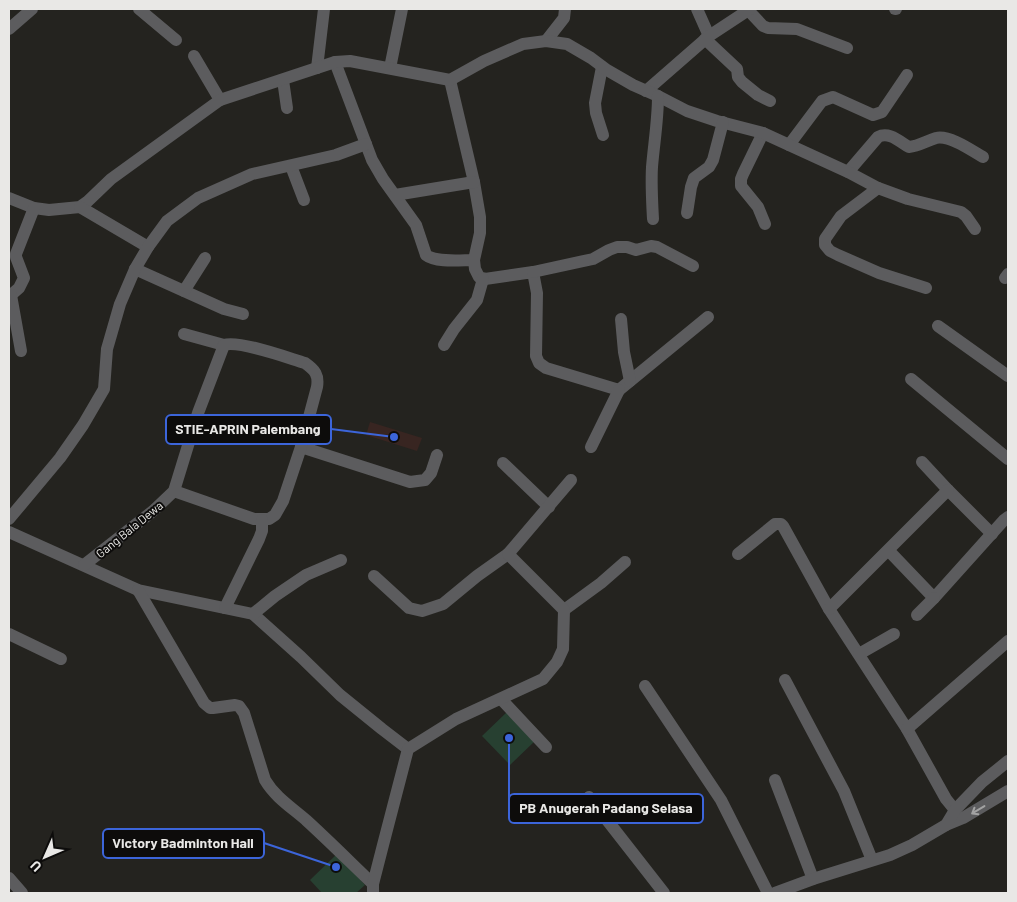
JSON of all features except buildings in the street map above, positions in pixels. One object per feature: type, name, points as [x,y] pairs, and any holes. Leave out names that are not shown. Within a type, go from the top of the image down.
[{"type":"street","points":[[9,29],[32,9]]},
{"type":"street","points":[[139,9],[176,40]]},
{"type":"street","points":[[318,68],[324,9]]},
{"type":"street","points":[[390,68],[402,9]]},
{"type":"street","points":[[546,41],[564,18],[564,9]]},
{"type":"street","points":[[697,9],[707,37],[737,70],[738,77],[758,95],[770,101]]},
{"type":"street","points":[[646,91],[707,37],[749,10],[763,26],[768,28],[797,29],[847,48]]},
{"type":"street","points":[[9,198],[34,208],[49,210],[80,207],[110,179],[220,100],[335,62],[350,61],[450,80],[484,61],[523,44],[546,41],[567,44],[633,86],[687,111],[762,133],[848,172],[878,188],[908,199],[961,212],[975,229]]},
{"type":"street","points":[[194,56],[220,100]]},
{"type":"street","points":[[335,62],[372,160],[383,179],[416,225],[426,255],[430,258],[474,260]]},
{"type":"street","points":[[602,67],[595,102],[596,114],[603,135]]},
{"type":"street","points":[[789,145],[822,101],[833,98],[872,115],[876,114],[882,112],[907,75]]},
{"type":"street","points":[[283,80],[288,108]]},
{"type":"street","points":[[450,80],[474,182],[480,217],[480,233],[474,260],[475,270],[479,277],[483,279],[533,272],[594,259],[618,247],[636,250],[651,246],[657,247],[693,266]]},
{"type":"street","points":[[653,219],[651,186],[658,96]]},
{"type":"street","points":[[687,213],[694,178],[709,167],[713,160],[723,122]]},
{"type":"street","points":[[762,133],[741,179],[741,186],[758,206],[765,224]]},
{"type":"street","points":[[848,172],[878,137],[883,135],[887,135],[909,147],[915,147],[936,138],[949,139],[983,157]]},
{"type":"street","points":[[9,519],[60,458],[83,425],[104,389],[107,349],[120,304],[134,269],[167,221],[198,198],[252,174],[336,155],[366,144]]},
{"type":"street","points":[[291,166],[304,200]]},
{"type":"street","points":[[395,195],[474,182]]},
{"type":"street","points":[[878,188],[860,200],[842,216],[825,239],[825,245],[830,251],[871,270],[926,288]]},
{"type":"street","points":[[80,207],[148,247]]},
{"type":"street","points":[[21,351],[10,295],[19,288],[24,278],[16,254],[34,208]]},
{"type":"street","points":[[184,291],[205,258]]},
{"type":"street","points":[[134,269],[224,309],[244,314]]},
{"type":"street","points":[[533,272],[537,293],[536,356],[539,363],[546,368],[619,390]]},
{"type":"street","points":[[444,345],[477,300],[483,279]]},
{"type":"street","points":[[590,447],[619,390],[708,317]]},
{"type":"street","points":[[621,319],[624,352],[630,381]]},
{"type":"street","points":[[938,326],[1008,376]]},
{"type":"street","points":[[184,334],[224,346],[229,344],[240,345],[305,363],[312,368],[318,379],[318,387],[284,501],[275,515],[262,520],[260,539],[225,608]]},
{"type":"street","name":"Gang Bala Dewa","points":[[84,565],[153,511],[174,491],[198,413],[224,346]]},
{"type":"street","points":[[911,379],[1008,459]]},
{"type":"street","points":[[301,447],[410,482],[425,480],[431,473],[437,455]]},
{"type":"street","points":[[922,462],[992,534]]},
{"type":"street","points":[[503,463],[549,507]]},
{"type":"street","points":[[374,576],[409,608],[422,611],[443,604],[508,554],[571,480]]},
{"type":"street","points":[[829,609],[948,490]]},
{"type":"street","name":"Gang Bala Dewa","points":[[174,491],[254,519],[262,520]]},
{"type":"street","points":[[917,615],[1008,517]]},
{"type":"street","points":[[738,554],[775,524],[781,524],[829,609],[907,729],[946,799],[955,810]]},
{"type":"street","points":[[9,532],[138,590],[253,614],[301,657],[340,696],[408,749]]},
{"type":"street","points":[[889,550],[934,598]]},
{"type":"street","points":[[373,889],[408,749],[456,719],[543,680],[557,662],[563,649],[564,610],[508,554]]},
{"type":"street","points":[[253,614],[306,575],[341,560]]},
{"type":"street","points":[[564,610],[596,587],[625,562]]},
{"type":"street","points":[[138,590],[204,703],[210,708],[234,705],[240,707],[269,788],[304,819],[373,889]]},
{"type":"street","points":[[9,634],[61,659]]},
{"type":"street","points":[[858,654],[894,634]]},
{"type":"street","points":[[907,729],[1008,641]]},
{"type":"street","points":[[785,680],[844,791],[872,860]]},
{"type":"street","points":[[645,686],[721,800],[776,893],[813,879],[890,855],[963,818],[1008,791]]},
{"type":"street","points":[[502,699],[546,746]]},
{"type":"street","points":[[946,825],[955,810],[982,782],[1008,761]]},
{"type":"street","points":[[775,780],[813,879]]},
{"type":"street","points":[[589,797],[664,893]]},
{"type":"street","points":[[9,878],[22,893]]},
{"type":"shaded area","points":[[370,422],[422,438],[417,451],[366,435]]},
{"type":"green space","points":[[508,711],[536,740],[510,765],[482,736]]},
{"type":"green space","points":[[337,854],[365,885],[356,893],[322,893],[310,880]]},
{"type":"place","name":"STIE-APRIN Palembang","points":[[394,437]]},
{"type":"place","name":"PB Anugerah Padang Selasa","points":[[509,738]]},
{"type":"place","name":"Victory Badminton Hall","points":[[336,867]]}]
